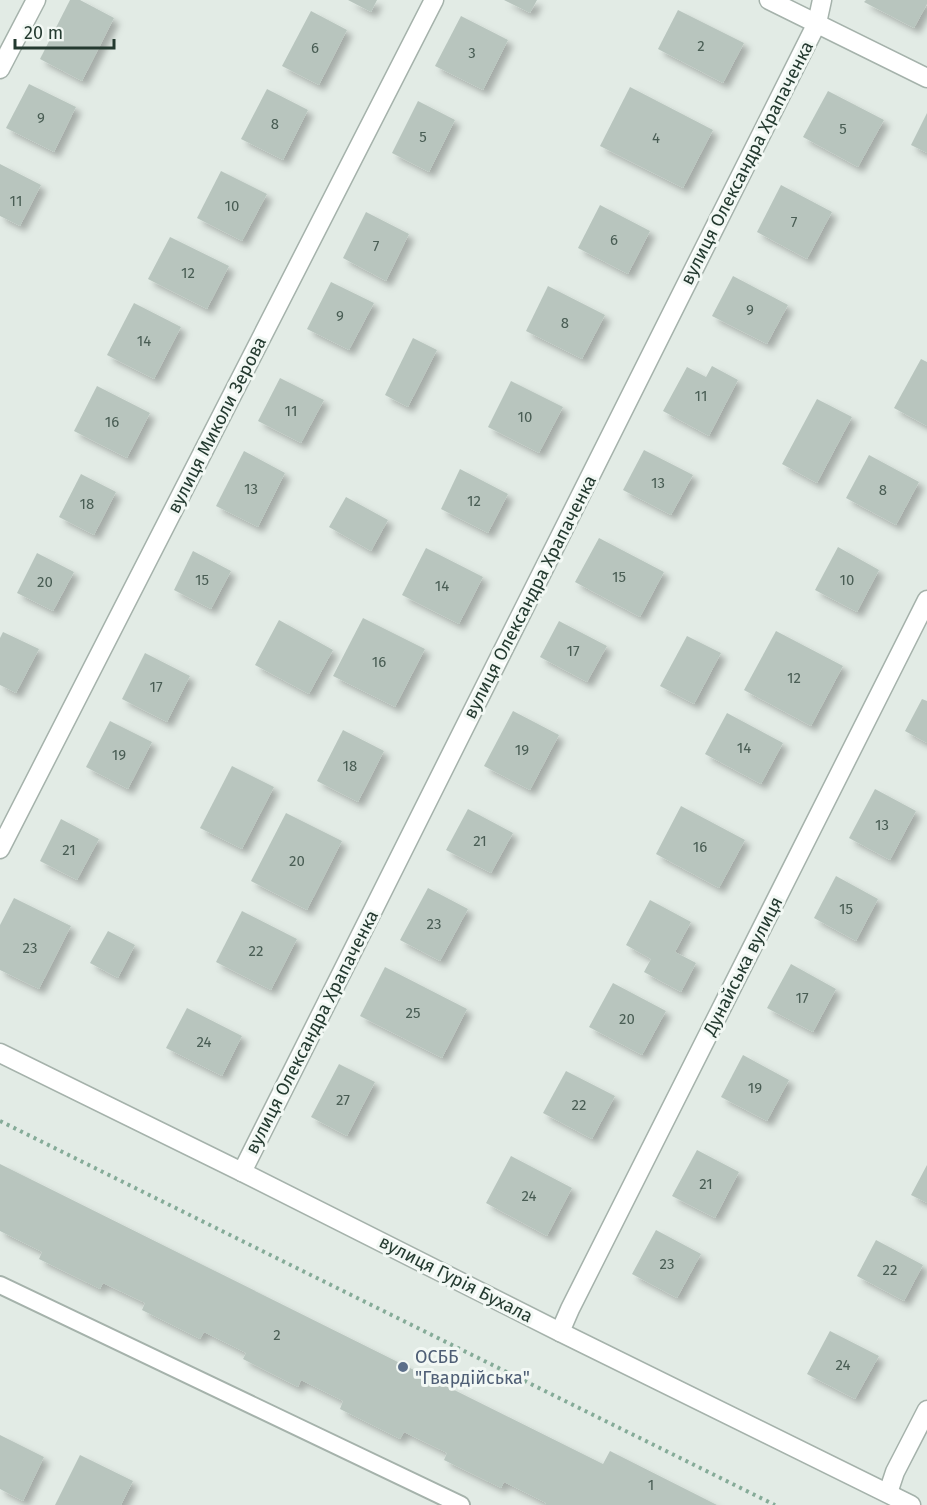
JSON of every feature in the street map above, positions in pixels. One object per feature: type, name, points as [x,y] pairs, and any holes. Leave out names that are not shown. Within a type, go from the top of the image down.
[{"type":"street","points":[[0,69],[36,0]]},
{"type":"street","name":"вулиця Миколи Зерова","points":[[0,849],[434,0]]},
{"type":"street","points":[[769,0],[927,78]]},
{"type":"street","name":"вулиця Олександра Храпаченка","points":[[242,1172],[817,23],[822,0]]},
{"type":"street","name":"Дунайська вулиця","points":[[560,1332],[927,600]]},
{"type":"street","name":"вулиця Гурія Бухала","points":[[0,1053],[911,1505]]},
{"type":"street","points":[[888,1492],[895,1472],[927,1410]]},
{"type":"lane","points":[[0,1285],[461,1505]]},
{"type":"path","points":[[0,1121],[775,1505]]},
{"type":"building","points":[[70,0],[80,0],[114,18],[82,81],[40,59]]},
{"type":"building","points":[[348,0],[377,0],[371,12]]},
{"type":"building","points":[[504,0],[537,0],[530,13]]},
{"type":"building","points":[[866,0],[927,0],[927,4],[914,28],[864,2]]},
{"type":"building","points":[[678,10],[744,43],[723,83],[658,49]]},
{"type":"building","points":[[311,11],[347,30],[319,85],[282,66]]},
{"type":"building","points":[[461,16],[508,40],[483,90],[435,66]]},
{"type":"building","points":[[29,84],[76,107],[54,152],[6,128]]},
{"type":"building","points":[[630,87],[713,130],[683,188],[600,146]]},
{"type":"building","points":[[267,89],[308,110],[283,160],[241,139]]},
{"type":"building","points":[[828,91],[884,120],[858,167],[803,137]]},
{"type":"building","points":[[418,101],[455,120],[429,172],[392,153]]},
{"type":"building","points":[[927,113],[927,153],[911,145]]},
{"type":"building","points":[[0,164],[41,185],[20,226],[0,216]]},
{"type":"building","points":[[221,171],[267,194],[242,241],[197,218]]},
{"type":"building","points":[[781,185],[832,212],[807,259],[757,232]]},
{"type":"building","points":[[600,205],[650,231],[628,274],[578,248]]},
{"type":"building","points":[[366,212],[409,234],[386,281],[343,258]]},
{"type":"building","points":[[170,237],[229,266],[207,309],[148,279]]},
{"type":"building","points":[[733,276],[788,305],[767,344],[712,316]]},
{"type":"building","points":[[331,282],[374,303],[349,350],[307,329]]},
{"type":"building","points":[[548,286],[605,315],[582,359],[526,331]]},
{"type":"building","points":[[134,303],[181,327],[154,379],[107,355]]},
{"type":"building","points":[[413,338],[437,350],[408,407],[385,395]]},
{"type":"building","points":[[921,359],[927,362],[927,426],[894,408]]},
{"type":"building","points":[[712,366],[738,380],[709,436],[663,411],[687,367],[706,377]]},
{"type":"building","points":[[280,378],[324,400],[301,443],[258,421]]},
{"type":"building","points":[[511,381],[563,407],[539,453],[488,427]]},
{"type":"building","points":[[97,386],[150,413],[127,458],[74,431]]},
{"type":"building","points":[[817,399],[852,417],[817,483],[782,464]]},
{"type":"building","points":[[644,450],[693,475],[671,515],[623,490]]},
{"type":"building","points":[[244,451],[285,473],[258,527],[216,506]]},
{"type":"building","points":[[869,455],[919,482],[896,525],[846,498]]},
{"type":"building","points":[[460,469],[508,494],[488,533],[441,509]]},
{"type":"building","points":[[81,474],[116,492],[94,535],[59,517]]},
{"type":"building","points":[[346,497],[388,520],[371,551],[329,527]]},
{"type":"building","points":[[599,538],[664,572],[640,617],[575,582]]},
{"type":"building","points":[[838,547],[879,570],[857,612],[815,590]]},
{"type":"building","points":[[426,548],[483,577],[459,624],[402,595]]},
{"type":"building","points":[[193,551],[231,571],[211,609],[174,590]]},
{"type":"building","points":[[37,553],[74,572],[53,611],[17,593]]},
{"type":"building","points":[[363,618],[425,649],[395,707],[333,676]]},
{"type":"building","points":[[279,620],[333,650],[309,694],[255,665]]},
{"type":"building","points":[[559,621],[607,646],[587,682],[540,657]]},
{"type":"building","points":[[776,631],[843,666],[811,726],[744,690]]},
{"type":"building","points":[[3,632],[39,649],[16,693],[0,685],[0,638]]},
{"type":"building","points":[[687,636],[721,653],[694,704],[660,686]]},
{"type":"building","points":[[145,653],[190,676],[167,722],[122,699]]},
{"type":"building","points":[[922,699],[927,701],[927,743],[905,731]]},
{"type":"building","points":[[513,711],[559,735],[530,790],[484,766]]},
{"type":"building","points":[[727,713],[783,743],[761,784],[705,754]]},
{"type":"building","points":[[110,721],[152,742],[128,789],[86,767]]},
{"type":"building","points":[[343,730],[384,751],[358,802],[317,781]]},
{"type":"building","points":[[232,766],[274,787],[242,849],[200,828]]},
{"type":"building","points":[[875,789],[916,811],[890,860],[849,838]]},
{"type":"building","points":[[681,806],[745,840],[719,888],[656,854]]},
{"type":"building","points":[[468,809],[513,833],[491,873],[446,850]]},
{"type":"building","points":[[286,813],[342,841],[307,910],[251,881]]},
{"type":"building","points":[[61,819],[99,839],[77,880],[40,861]]},
{"type":"building","points":[[836,876],[878,899],[856,941],[814,918]]},
{"type":"building","points":[[428,888],[468,909],[440,961],[400,940]]},
{"type":"building","points":[[14,898],[71,926],[39,989],[0,970],[0,925]]},
{"type":"building","points":[[650,900],[691,922],[675,952],[696,963],[681,992],[644,972],[651,959],[626,945]]},
{"type":"building","points":[[242,911],[297,939],[271,990],[216,962]]},
{"type":"building","points":[[108,931],[135,945],[118,978],[90,963]]},
{"type":"building","points":[[791,964],[836,989],[813,1032],[767,1008]]},
{"type":"building","points":[[385,967],[467,1009],[442,1058],[360,1016]]},
{"type":"building","points":[[613,983],[666,1011],[642,1055],[589,1027]]},
{"type":"building","points":[[187,1008],[242,1036],[222,1076],[166,1048]]},
{"type":"building","points":[[743,1055],[789,1080],[767,1121],[721,1097]]},
{"type":"building","points":[[339,1064],[375,1082],[347,1136],[311,1117]]},
{"type":"building","points":[[566,1071],[615,1096],[592,1139],[543,1113]]},
{"type":"building","points":[[697,1150],[739,1172],[715,1218],[672,1196]]},
{"type":"building","points":[[511,1156],[572,1188],[547,1236],[486,1203]]},
{"type":"building","points":[[0,1164],[603,1464],[610,1451],[717,1505],[545,1505],[546,1503],[504,1482],[501,1488],[444,1460],[447,1453],[404,1432],[400,1439],[340,1409],[343,1401],[301,1380],[298,1387],[243,1359],[246,1353],[204,1332],[200,1339],[142,1310],[145,1303],[103,1283],[100,1289],[39,1259],[42,1252],[0,1231]]},
{"type":"building","points":[[927,1165],[927,1203],[911,1195]]},
{"type":"building","points":[[656,1230],[701,1254],[677,1298],[632,1274]]},
{"type":"building","points":[[876,1240],[923,1265],[904,1301],[857,1276]]},
{"type":"building","points":[[830,1331],[879,1356],[855,1399],[807,1374]]},
{"type":"building","points":[[0,1435],[44,1457],[23,1501],[0,1489]]},
{"type":"building","points":[[80,1455],[133,1481],[121,1505],[55,1505]]},
{"type":"place","name":"ОСББ \"Гвардійська\"","points":[[403,1367]]}]
